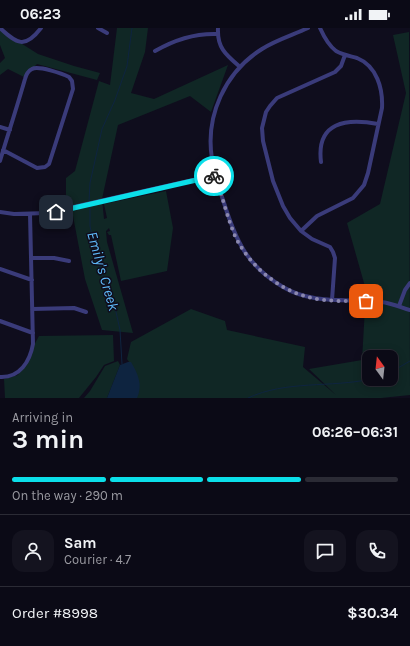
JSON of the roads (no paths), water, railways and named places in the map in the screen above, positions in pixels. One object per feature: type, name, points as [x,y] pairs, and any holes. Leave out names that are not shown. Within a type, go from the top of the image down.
[{"type":"street","points":[[0,28],[13,40],[22,42],[32,40],[41,28]]},
{"type":"street","points":[[98,28],[107,32]]},
{"type":"street","points":[[218,28],[218,40],[222,51],[240,68]]},
{"type":"street","points":[[308,28],[272,43],[261,50],[240,68],[226,86],[219,100],[214,114],[210,142],[212,160],[215,175],[234,234],[245,253],[258,268],[274,281],[296,294],[320,300],[376,302],[399,306],[410,310]]},
{"type":"street","points":[[301,230],[317,216],[346,202],[359,192],[367,177],[382,100],[381,88],[374,72],[366,64],[356,58],[336,51],[326,40],[320,28]]},
{"type":"street","points":[[155,52],[167,44],[198,34],[218,34]]},
{"type":"street","points":[[332,300],[335,258],[333,252],[330,247],[312,239],[301,230],[290,218],[283,206],[272,181],[263,141],[262,128],[263,120],[270,106],[277,98],[335,72],[341,66],[345,55]]},
{"type":"street","points":[[0,161],[3,150],[28,71],[32,68],[38,67],[69,77],[73,84],[73,89],[49,164],[46,167],[37,168],[3,150]]},
{"type":"street","points":[[321,162],[321,142],[323,136],[329,130],[339,125],[352,122],[378,124]]},
{"type":"street","points":[[0,127],[10,130]]},
{"type":"street","points":[[0,212],[30,214],[47,213],[84,206],[215,175]]},
{"type":"street","points":[[0,377],[10,376],[16,373],[26,363],[31,352],[33,333],[30,214]]},
{"type":"street","points":[[31,258],[54,258],[69,261]]},
{"type":"street","points":[[0,269],[32,280]]},
{"type":"street","points":[[399,306],[405,290],[410,283]]},
{"type":"street","points":[[32,309],[74,308],[86,312]]},
{"type":"street","points":[[0,321],[33,333]]},
{"type":"water","points":[[131,362],[136,371],[140,384],[137,398],[107,398],[120,365]]},
{"type":"waterway","name":"Emily's Creek","points":[[89,201],[90,183],[102,129],[115,100],[127,66],[132,28]]},
{"type":"waterway","name":"Emily's Creek","points":[[90,204],[90,226],[96,254],[116,312],[120,330],[122,364]]},
{"type":"waterway","points":[[398,368],[410,361]]},
{"type":"waterway","points":[[248,398],[263,392],[293,386],[362,381]]}]
